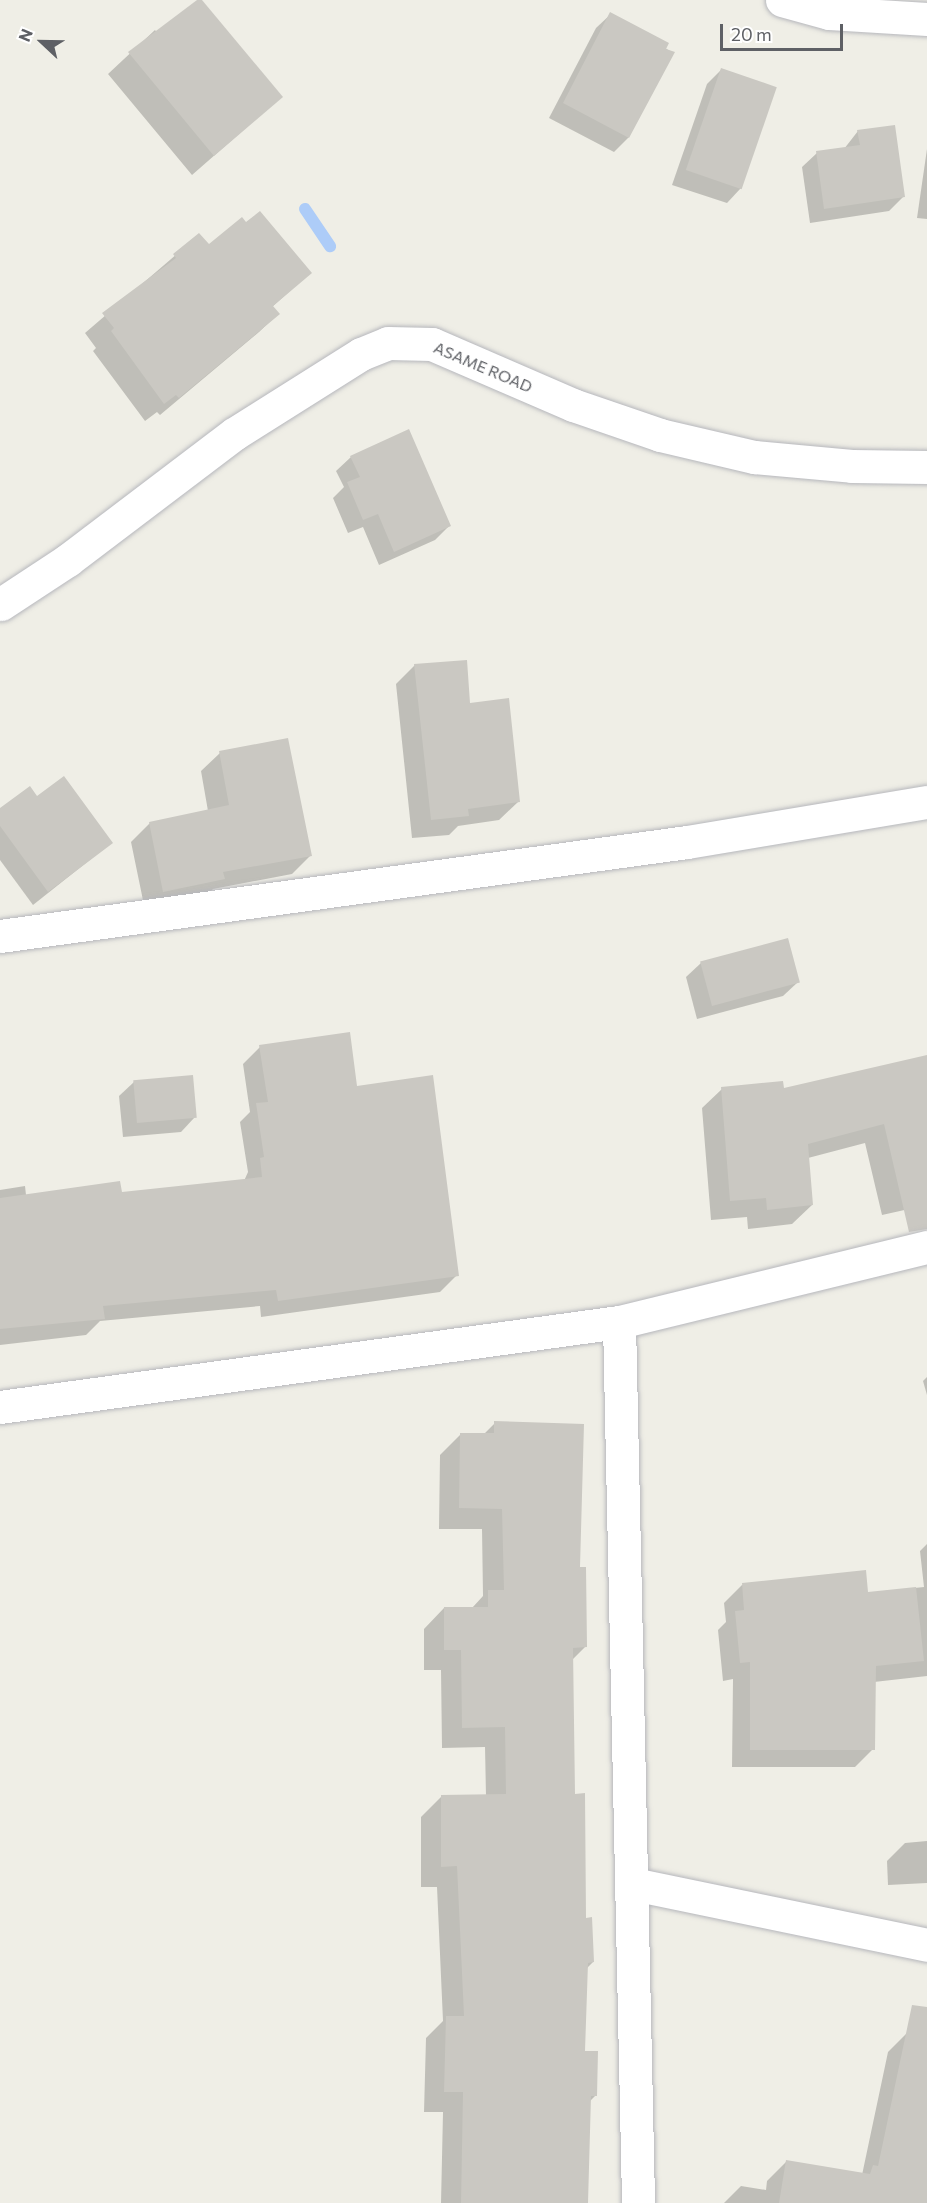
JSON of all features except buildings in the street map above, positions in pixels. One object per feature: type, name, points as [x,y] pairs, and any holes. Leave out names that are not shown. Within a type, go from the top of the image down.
[{"type":"street","points":[[782,0],[829,13],[927,19]]},
{"type":"street","name":"ASAME ROAD","points":[[0,604],[68,560],[234,434],[361,354],[388,343],[432,344],[573,405],[660,435],[754,457],[852,466],[927,467]]},
{"type":"street","points":[[0,936],[687,842],[927,802]]},
{"type":"street","points":[[0,1407],[619,1322],[927,1247]]},
{"type":"street","points":[[619,1322],[633,1884],[638,2203]]},
{"type":"street","points":[[633,1884],[927,1945]]},
{"type":"waterway","points":[[305,209],[330,246]]}]
